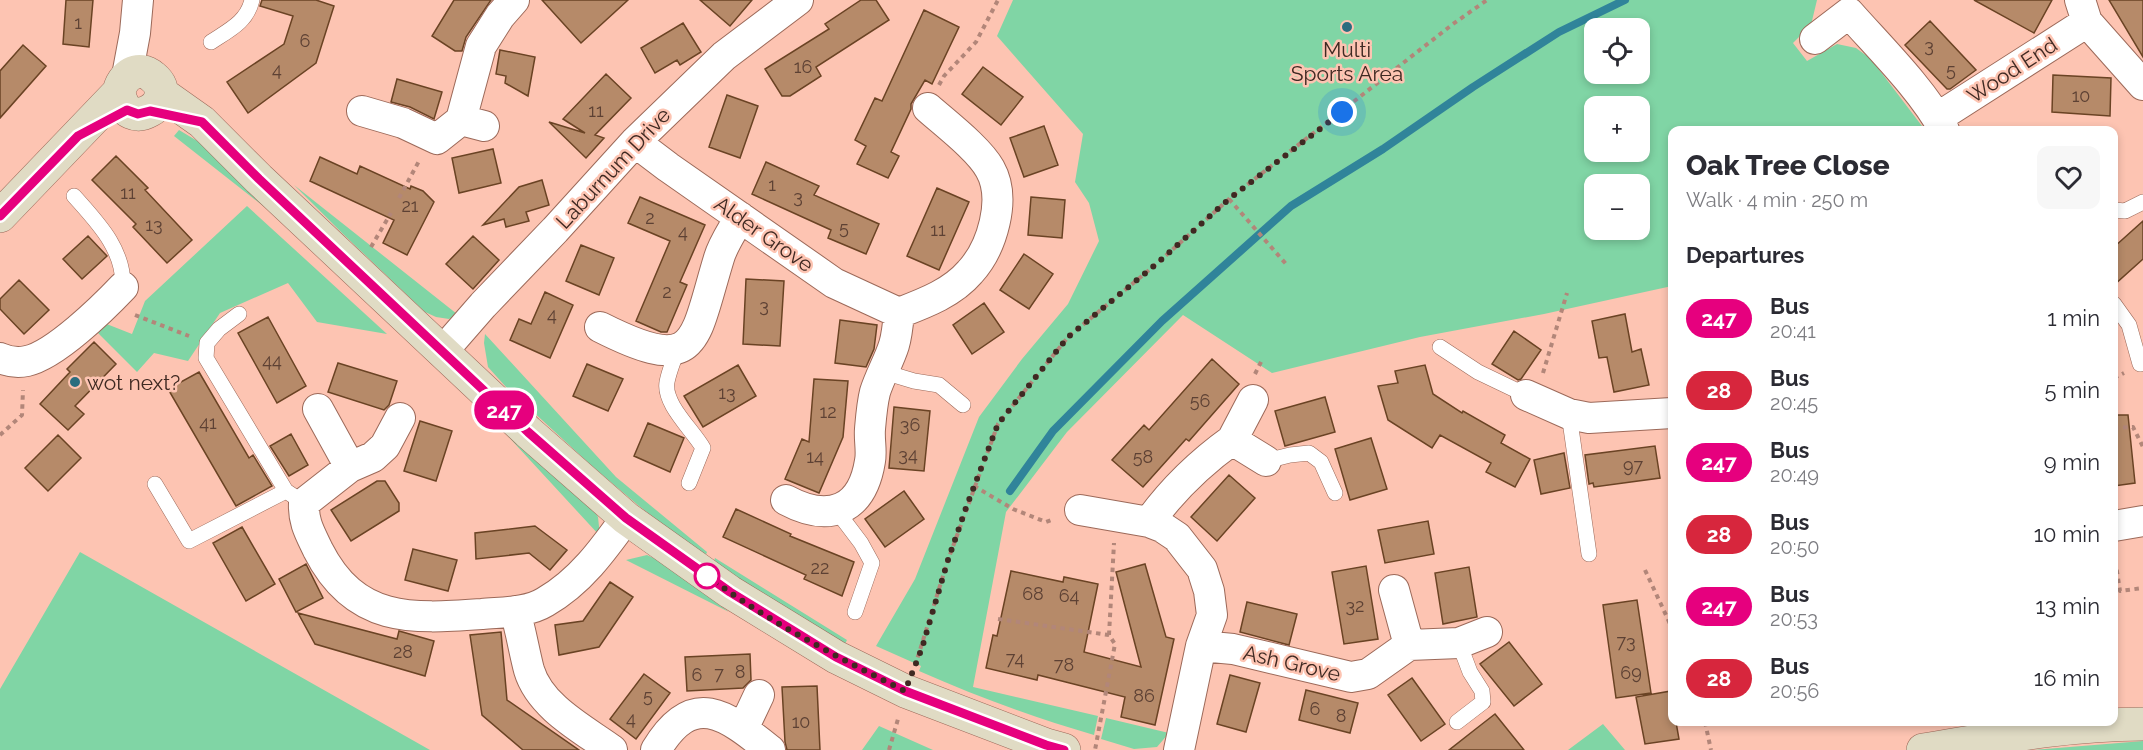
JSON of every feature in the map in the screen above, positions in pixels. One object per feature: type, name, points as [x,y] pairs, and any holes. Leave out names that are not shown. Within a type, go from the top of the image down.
[{"type":"street","points":[[138,0],[135,33],[140,93]]},
{"type":"street","points":[[362,111],[403,123],[436,139],[472,123],[481,46],[500,16],[514,0]]},
{"type":"street","name":"Laburnum Drive","points":[[442,352],[635,142],[724,56],[798,0]]},
{"type":"street","points":[[1815,39],[1843,7],[1896,65],[1940,124]]},
{"type":"street","name":"Wood End","points":[[1940,124],[2084,11],[2143,85]]},
{"type":"street","points":[[140,93],[202,122],[259,179],[528,432],[626,518],[730,592],[836,657],[905,691],[1064,750]]},
{"type":"street","points":[[0,216],[78,136],[140,93]]},
{"type":"street","points":[[786,500],[804,510],[822,512],[836,510],[846,506],[862,489],[870,460],[870,429],[875,392],[895,344],[899,314],[937,298],[971,272],[989,241],[998,212],[996,186],[991,170],[981,157],[928,108]]},
{"type":"street","name":"Alder Grove","points":[[635,142],[834,283],[899,314]]},
{"type":"street","points":[[600,327],[650,348],[663,351],[677,350],[691,341],[705,312],[719,255],[740,217]]},
{"type":"street","points":[[11,360],[39,357],[66,339],[115,296]]},
{"type":"street","points":[[1530,397],[1569,414],[1589,418],[1668,413]]},
{"type":"street","points":[[1149,522],[1162,504],[1205,460],[1232,440],[1253,400]]},
{"type":"street","points":[[318,409],[350,467]]},
{"type":"street","points":[[400,418],[385,446],[373,457],[295,497],[323,558],[340,584],[368,603],[388,612],[410,616],[515,611],[543,604],[575,581],[626,518]]},
{"type":"street","points":[[1232,440],[1266,461]]},
{"type":"street","points":[[1080,510],[1149,522],[1162,527],[1177,537],[1202,569],[1209,591],[1212,615],[1201,646],[1179,750]]},
{"type":"street","points":[[2118,525],[2143,521]]},
{"type":"street","points":[[1394,590],[1409,645],[1460,643],[1487,632]]},
{"type":"street","points":[[515,611],[530,672],[538,689],[551,705],[612,750]]},
{"type":"street","name":"Ash Grove","points":[[1201,646],[1233,649],[1351,677],[1368,674],[1409,645]]},
{"type":"street","points":[[743,729],[759,695]]},
{"type":"street","points":[[656,750],[666,732],[688,715],[702,713],[719,715],[771,750]]},
{"type":"street","points":[[2118,724],[2143,724]]},
{"type":"street","points":[[1923,750],[2028,727],[2056,726]]},
{"type":"lane","points":[[211,42],[249,13],[252,0]]},
{"type":"lane","points":[[74,196],[112,243],[124,276],[115,296]]},
{"type":"lane","points":[[2118,210],[2125,211],[2143,202]]},
{"type":"lane","points":[[2118,310],[2129,325],[2140,364]]},
{"type":"lane","points":[[155,484],[189,541],[295,497],[206,358],[207,343],[219,329],[239,314]]},
{"type":"lane","points":[[1440,347],[1478,372],[1530,397]]},
{"type":"lane","points":[[677,350],[666,384],[681,420],[696,436],[703,448],[689,483]]},
{"type":"lane","points":[[884,372],[939,385],[963,405]]},
{"type":"lane","points":[[1569,414],[1589,554]]},
{"type":"lane","points":[[1266,461],[1309,453],[1321,462],[1335,493]]},
{"type":"lane","points":[[836,510],[861,543],[872,563],[855,612]]},
{"type":"lane","points":[[1457,722],[1483,702],[1482,691],[1470,672],[1460,643]]},
{"type":"path","points":[[928,108],[944,76],[976,42],[998,0]]},
{"type":"path","points":[[905,691],[922,648],[948,560],[998,424],[1068,337],[1154,266],[1229,199],[1487,0]]},
{"type":"path","points":[[399,198],[417,163],[436,139]]},
{"type":"path","points":[[1229,199],[1286,264]]},
{"type":"path","points":[[357,271],[391,213]]},
{"type":"path","points":[[1530,397],[1567,293]]},
{"type":"path","points":[[115,296],[207,343]]},
{"type":"path","points":[[0,435],[22,415],[11,360]]},
{"type":"path","points":[[2118,428],[2133,427],[2143,447]]},
{"type":"path","points":[[974,486],[1013,509],[1046,522],[1080,510]]},
{"type":"path","points":[[1095,750],[1115,644],[1109,635],[1117,517]]},
{"type":"path","points":[[1645,570],[1668,619]]},
{"type":"path","points":[[2118,578],[2120,591],[2143,588]]},
{"type":"path","points":[[998,619],[1109,635]]},
{"type":"path","points":[[1706,726],[1711,750]]},
{"type":"green space","points":[[1013,0],[1817,0],[1811,25],[1793,43],[1807,61],[1837,44],[1856,48],[1871,59],[1922,126],[1668,126],[1668,287],[1544,314],[1420,337],[1272,373],[1183,315],[1067,432],[1006,512],[973,687],[1098,716],[1094,735],[1027,714],[962,689],[919,671],[921,666],[876,646],[915,579],[979,417],[1022,359],[1068,304],[1099,241],[1089,203],[1075,182],[1083,134],[997,36]]},
{"type":"green space","points":[[179,130],[199,142],[592,507],[598,517],[600,536],[492,419],[272,213],[174,136]]},
{"type":"green space","points":[[294,185],[457,314],[449,319],[425,312]]},
{"type":"green space","points":[[247,206],[387,334],[317,322],[288,283],[220,313],[188,361],[154,353],[137,372],[93,328],[99,321],[132,334],[145,301]]},
{"type":"green space","points":[[485,334],[616,477],[707,552],[705,557],[592,466],[506,387],[488,367],[484,343]]},
{"type":"green space","points":[[80,552],[430,750],[0,750],[0,689]]},
{"type":"green space","points":[[647,555],[660,561],[729,612],[626,560]]},
{"type":"green space","points":[[715,558],[847,640],[845,644],[770,600],[714,561]]},
{"type":"green space","points":[[1106,718],[1169,733],[1157,747],[1134,749],[1101,739]]},
{"type":"green space","points":[[1603,724],[1625,750],[1568,750]]},
{"type":"green space","points":[[879,726],[933,750],[862,750]]},
{"type":"green space","points":[[2143,741],[2143,750],[2033,750]]},
{"type":"building","points":[[66,0],[93,0],[89,47],[63,44]]},
{"type":"building","points":[[262,0],[316,0],[334,6],[316,63],[248,113],[227,82],[284,44],[293,16],[260,6]]},
{"type":"building","points":[[454,0],[491,0],[466,37],[462,51],[455,51],[432,36]]},
{"type":"building","points":[[542,0],[628,0],[581,43]]},
{"type":"building","points":[[700,0],[752,0],[730,26]]},
{"type":"building","points":[[861,0],[876,0],[889,20],[816,67],[821,76],[790,96],[782,96],[765,69],[829,29],[825,24]]},
{"type":"building","points":[[1974,0],[2052,0],[2034,33]]},
{"type":"building","points":[[2109,0],[2143,0],[2143,57]]},
{"type":"building","points":[[924,10],[959,27],[932,84],[925,80],[911,104],[911,109],[891,152],[899,156],[888,178],[857,164],[866,146],[855,140],[875,98],[882,101]]},
{"type":"building","points":[[1930,21],[1976,70],[1950,89],[1947,89],[1905,45]]},
{"type":"building","points":[[683,23],[701,52],[680,65],[677,60],[655,73],[641,48]]},
{"type":"building","points":[[23,45],[46,66],[0,118],[0,71]]},
{"type":"building","points":[[500,50],[535,57],[528,96],[505,83],[506,76],[496,74]]},
{"type":"building","points":[[983,67],[1023,97],[1001,125],[962,94]]},
{"type":"building","points":[[606,74],[631,98],[595,135],[604,138],[586,158],[549,122],[585,133],[563,119]]},
{"type":"building","points":[[2053,75],[2111,78],[2110,116],[2052,112]]},
{"type":"building","points":[[397,79],[442,92],[434,119],[410,107],[391,102]]},
{"type":"building","points":[[727,95],[758,106],[740,158],[709,147]]},
{"type":"building","points":[[1044,126],[1058,165],[1024,177],[1010,138]]},
{"type":"building","points":[[493,149],[501,183],[459,193],[452,158]]},
{"type":"building","points":[[116,156],[148,188],[145,190],[192,240],[167,263],[133,227],[136,224],[92,180]]},
{"type":"building","points":[[320,157],[357,174],[360,166],[410,189],[411,186],[423,191],[434,202],[407,255],[383,243],[394,220],[310,181]]},
{"type":"building","points":[[766,162],[819,186],[814,195],[879,224],[866,254],[828,238],[831,230],[752,194]]},
{"type":"building","points":[[542,180],[549,205],[526,212],[529,221],[506,227],[504,219],[483,225],[519,187]]},
{"type":"building","points":[[937,188],[969,202],[939,270],[907,256]]},
{"type":"building","points":[[640,197],[705,225],[680,282],[687,285],[667,332],[661,332],[636,321],[670,241],[628,223]]},
{"type":"building","points":[[1031,197],[1065,200],[1062,238],[1028,235]]},
{"type":"building","points":[[2143,221],[2143,259],[2118,281],[2118,243]]},
{"type":"building","points":[[88,236],[107,256],[82,279],[63,259]]},
{"type":"building","points":[[473,236],[499,260],[473,289],[446,264]]},
{"type":"building","points":[[581,245],[614,258],[599,295],[566,281]]},
{"type":"building","points":[[1024,254],[1053,274],[1029,309],[1000,290]]},
{"type":"building","points":[[746,279],[784,281],[780,346],[743,344]]},
{"type":"building","points":[[19,280],[49,310],[24,334],[0,309],[0,299]]},
{"type":"building","points":[[545,292],[573,305],[550,358],[510,340],[519,319],[531,324]]},
{"type":"building","points":[[984,303],[1004,332],[972,354],[953,325]]},
{"type":"building","points":[[1625,314],[1632,352],[1641,349],[1649,385],[1614,392],[1607,357],[1599,358],[1592,321]]},
{"type":"building","points":[[268,317],[306,386],[277,403],[238,333]]},
{"type":"building","points":[[840,320],[877,325],[874,349],[866,367],[835,363]]},
{"type":"building","points":[[1514,331],[1541,350],[1518,380],[1492,364]]},
{"type":"building","points":[[94,342],[116,364],[75,406],[84,414],[68,430],[40,404],[70,372],[67,369]]},
{"type":"building","points":[[1212,359],[1239,384],[1189,441],[1186,439],[1143,487],[1112,460],[1144,425],[1149,430]]},
{"type":"building","points":[[338,363],[397,381],[389,405],[384,410],[328,392]]},
{"type":"building","points":[[587,364],[623,379],[608,411],[573,396]]},
{"type":"building","points":[[738,365],[756,396],[703,427],[684,396]]},
{"type":"building","points":[[1425,365],[1433,394],[1462,413],[1463,411],[1505,435],[1501,443],[1530,459],[1515,487],[1486,472],[1491,463],[1440,435],[1432,448],[1388,420],[1378,386],[1398,383],[1395,371]]},
{"type":"building","points":[[199,372],[249,458],[253,455],[272,486],[236,506],[168,389]]},
{"type":"building","points":[[814,379],[848,381],[843,437],[819,493],[785,479],[802,439],[809,442]]},
{"type":"building","points":[[1325,397],[1335,432],[1285,446],[1275,411]]},
{"type":"building","points":[[894,407],[930,411],[924,471],[889,468]]},
{"type":"building","points":[[2118,415],[2128,415],[2135,483],[2118,485]]},
{"type":"building","points":[[420,421],[452,431],[436,481],[404,471]]},
{"type":"building","points":[[648,423],[684,438],[670,472],[634,456]]},
{"type":"building","points":[[291,434],[308,465],[289,476],[270,446]]},
{"type":"building","points":[[58,435],[81,458],[48,491],[25,468]]},
{"type":"building","points":[[1371,438],[1387,489],[1350,500],[1335,449]]},
{"type":"building","points":[[1655,446],[1660,478],[1594,487],[1593,483],[1589,484],[1585,455]]},
{"type":"building","points":[[1564,453],[1570,488],[1541,494],[1534,460]]},
{"type":"building","points":[[1229,475],[1255,498],[1217,541],[1191,517]]},
{"type":"building","points":[[377,481],[385,481],[399,503],[399,511],[351,541],[331,510]]},
{"type":"building","points":[[904,491],[924,519],[885,547],[865,519]]},
{"type":"building","points":[[736,509],[791,534],[790,536],[854,562],[842,596],[804,579],[806,575],[723,537]]},
{"type":"building","points":[[1428,521],[1434,554],[1385,563],[1378,530]]},
{"type":"building","points":[[535,526],[567,550],[550,570],[529,553],[476,559],[475,533]]},
{"type":"building","points":[[242,527],[275,584],[246,601],[213,543]]},
{"type":"building","points":[[413,549],[457,560],[448,591],[405,580]]},
{"type":"building","points":[[306,564],[323,598],[296,612],[279,579]]},
{"type":"building","points":[[1145,564],[1166,637],[1174,639],[1155,725],[1121,717],[1125,697],[1038,675],[1037,680],[986,668],[993,635],[997,636],[1011,571],[1063,582],[1064,577],[1098,584],[1084,652],[1141,667],[1116,572]]},
{"type":"building","points":[[1366,566],[1378,639],[1344,644],[1332,572]]},
{"type":"building","points":[[1469,567],[1477,617],[1443,624],[1435,573]]},
{"type":"building","points":[[610,582],[633,597],[599,647],[559,655],[555,625],[583,621]]},
{"type":"building","points":[[1637,600],[1651,693],[1616,698],[1603,605]]},
{"type":"building","points":[[1247,602],[1297,614],[1289,645],[1240,632]]},
{"type":"building","points":[[298,613],[397,639],[399,631],[434,641],[425,676],[315,644]]},
{"type":"building","points":[[501,632],[507,700],[579,750],[523,750],[482,715],[470,635]]},
{"type":"building","points":[[1509,642],[1542,684],[1514,706],[1480,664]]},
{"type":"building","points":[[750,654],[751,680],[743,688],[687,691],[685,657]]},
{"type":"building","points":[[644,674],[670,693],[636,739],[610,719]]},
{"type":"building","points":[[1230,675],[1260,683],[1246,732],[1217,724]]},
{"type":"building","points":[[1412,678],[1445,724],[1421,741],[1388,695]]},
{"type":"building","points":[[817,686],[820,750],[787,750],[782,687]]},
{"type":"building","points":[[1306,690],[1358,703],[1350,733],[1299,720]]},
{"type":"building","points":[[1668,692],[1668,726],[1677,726],[1679,739],[1645,744],[1636,697]]},
{"type":"building","points":[[1495,714],[1524,750],[1449,750],[1477,728]]},
{"type":"waterway","points":[[1010,491],[1053,431],[1162,321],[1291,206],[1383,149],[1473,87],[1559,32],[1625,0]]},
{"type":"bus line","name":"247","points":[[0,216],[78,136],[127,110],[138,114],[150,111],[202,122],[259,179],[528,432],[626,518],[730,592],[836,657],[905,691],[1064,750]]},
{"type":"place","name":"Multi Sports Area","points":[[1347,27]]},
{"type":"place","name":"wot next?","points":[[75,382]]},
{"type":"route","points":[[707,576],[836,657],[905,691],[922,648],[967,505],[998,424],[1068,337],[1154,266],[1229,199],[1342,112]]}]
